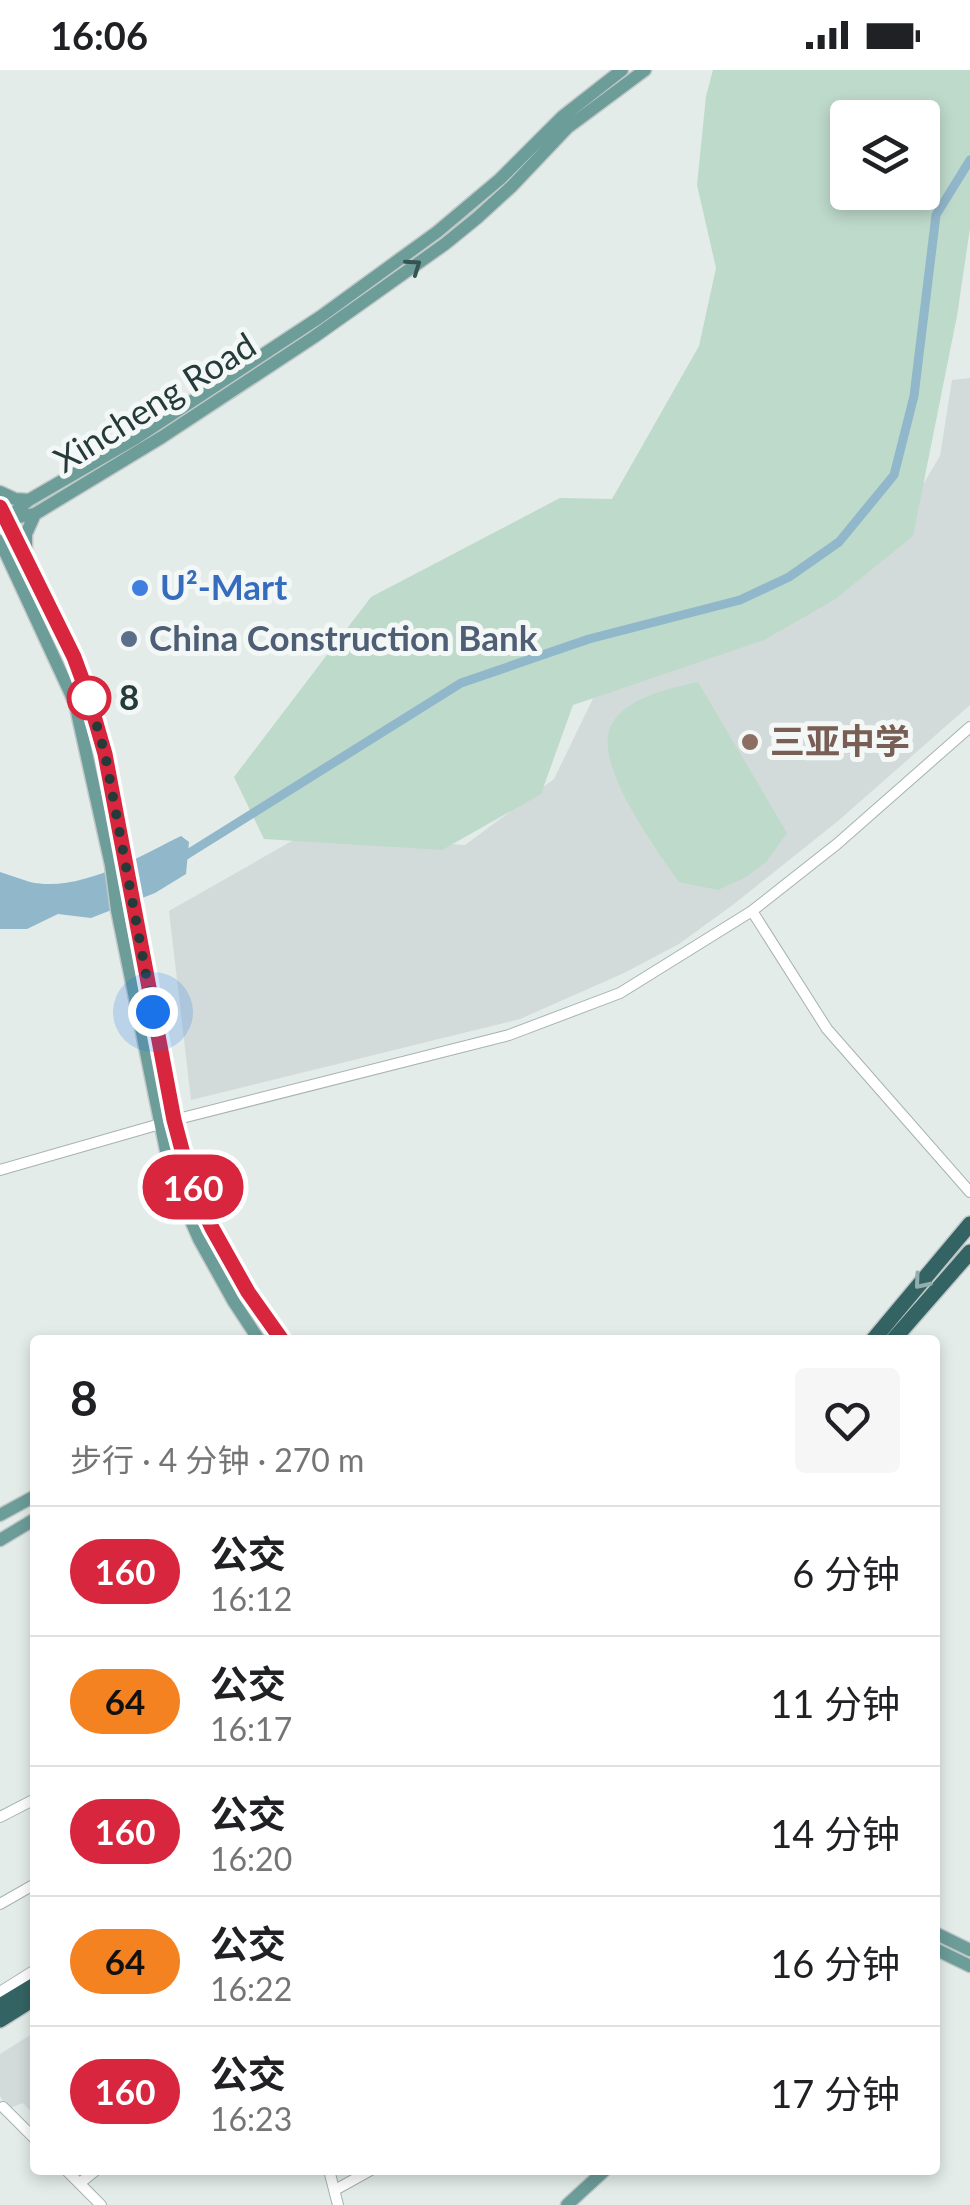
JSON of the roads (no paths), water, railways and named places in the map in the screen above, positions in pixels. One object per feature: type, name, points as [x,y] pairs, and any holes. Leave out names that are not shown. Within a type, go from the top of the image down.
[{"type":"highway","points":[[877,1335],[970,1224]]},
{"type":"highway","points":[[897,1335],[970,1252]]},
{"type":"highway","points":[[0,2006],[30,1988]]},
{"type":"highway","points":[[0,2020],[30,2001]]},
{"type":"main road","name":"Xincheng Road","points":[[2,516],[136,438],[349,296],[468,207],[562,117],[622,70]]},
{"type":"main road","name":"Xincheng Road","points":[[2,516],[35,514],[162,438],[314,337],[446,244],[511,187],[567,128],[644,70]]},
{"type":"main road","points":[[0,492],[28,500]]},
{"type":"main road","points":[[27,561],[24,544],[35,514]]},
{"type":"main road","points":[[2,516],[74,657],[105,754],[118,863],[117,910],[167,1123],[212,1228],[248,1292],[278,1335]]},
{"type":"main road","points":[[0,541],[75,702],[118,863],[133,903],[167,1123],[171,1175],[191,1222],[256,1335]]},
{"type":"main road","points":[[0,562],[15,572]]},
{"type":"main road","points":[[0,1515],[30,1499]]},
{"type":"main road","points":[[0,1540],[30,1523]]},
{"type":"main road","points":[[940,1935],[970,1950]]},
{"type":"main road","points":[[940,1951],[970,1966]]},
{"type":"main road","points":[[567,2205],[600,2175]]},
{"type":"street","points":[[0,1170],[509,1035],[620,994],[752,912],[970,727]]},
{"type":"street","points":[[752,912],[827,1029],[970,1192]]},
{"type":"street","points":[[0,1816],[30,1801]]},
{"type":"street","points":[[0,1904],[30,1887]]},
{"type":"street","points":[[0,1992],[30,1973]]},
{"type":"street","points":[[0,2122],[1,2105]]},
{"type":"street","points":[[1,2105],[30,2134]]},
{"type":"street","points":[[71,2175],[101,2205]]},
{"type":"street","points":[[80,2183],[90,2175]]},
{"type":"street","points":[[330,2175],[338,2205]]},
{"type":"street","points":[[335,2190],[361,2175]]},
{"type":"water","points":[[181,836],[189,842],[186,874],[155,893],[91,918],[58,914],[27,929],[0,929],[0,872],[30,882],[69,882],[128,863]]},
{"type":"waterway","points":[[178,860],[461,683],[589,639],[740,600],[789,577],[839,542],[894,475],[914,396],[936,215],[970,160]]},
{"type":"place","name":"U²-Mart","points":[[140,588]]},
{"type":"place","name":"China Construction Bank","points":[[129,639]]},
{"type":"place","name":"8","points":[[89,698]]},
{"type":"place","name":"三亚中学","points":[[750,742]]}]
